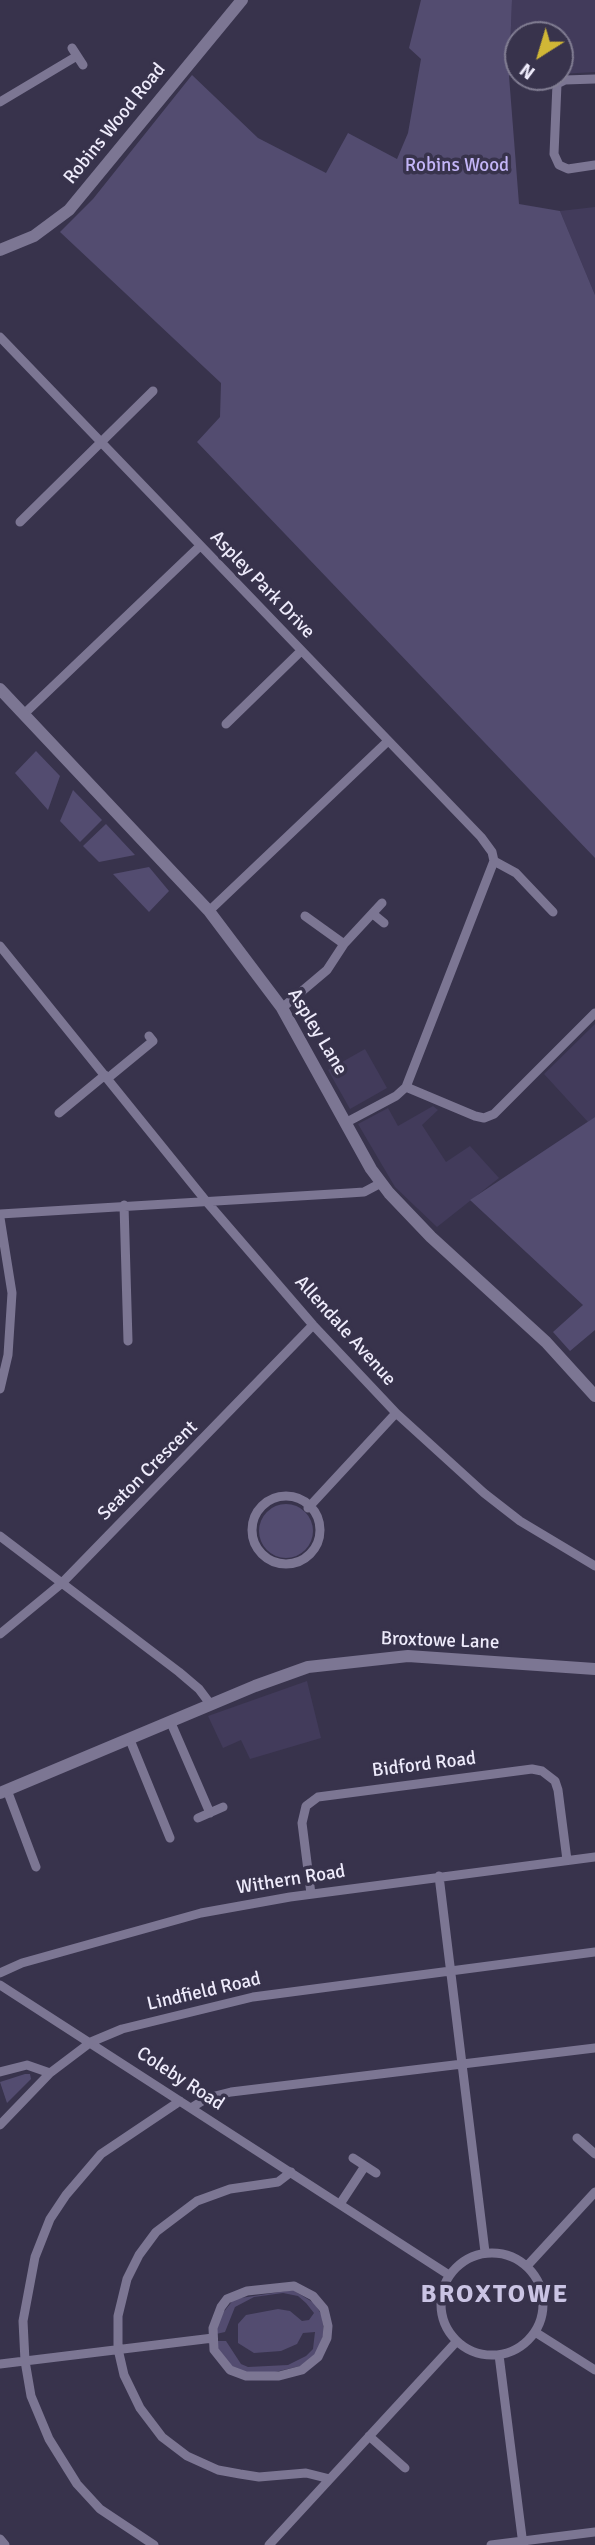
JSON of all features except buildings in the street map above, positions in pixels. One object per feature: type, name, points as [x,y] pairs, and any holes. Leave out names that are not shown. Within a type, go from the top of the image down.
[{"type":"main road","name":"Robins Wood Road","points":[[0,250],[34,236],[69,210],[242,0]]},
{"type":"main road","name":"Aspley Lane","points":[[0,689],[209,911],[282,1008],[381,1183],[431,1237],[552,1348],[595,1396]]},
{"type":"main road","name":"Broxtowe Lane","points":[[3,1791],[295,1671],[362,1659],[443,1657],[595,1669]]},
{"type":"street","points":[[0,102],[74,52],[83,65]]},
{"type":"street","points":[[595,79],[565,80],[557,84],[554,154],[559,165],[568,169],[595,165]]},
{"type":"street","name":"Aspley Park Drive","points":[[1,338],[481,837],[492,852],[494,861]]},
{"type":"street","points":[[20,522],[153,391]]},
{"type":"street","points":[[24,714],[200,546]]},
{"type":"street","points":[[226,724],[301,651]]},
{"type":"street","points":[[209,911],[388,741]]},
{"type":"street","points":[[347,1122],[396,1096],[406,1087],[494,861],[516,873],[554,912]]},
{"type":"street","points":[[282,1008],[327,970],[344,944],[382,903]]},
{"type":"street","points":[[373,914],[384,923]]},
{"type":"street","points":[[305,916],[344,944]]},
{"type":"street","name":"Allendale Avenue","points":[[0,946],[206,1201],[313,1325],[396,1413],[502,1507],[595,1566]]},
{"type":"street","points":[[406,1087],[484,1118],[494,1114],[595,1013]]},
{"type":"street","points":[[59,1113],[153,1041],[149,1036]]},
{"type":"street","points":[[0,1388],[12,1293],[0,1216],[124,1205],[357,1192],[381,1183]]},
{"type":"street","points":[[124,1205],[128,1341]]},
{"type":"street","name":"Seaton Crescent","points":[[0,1634],[62,1583],[313,1325]]},
{"type":"street","points":[[308,1508],[396,1413]]},
{"type":"street","points":[[294,1496],[308,1508],[319,1518],[321,1538],[299,1563],[274,1563],[254,1544],[252,1523],[272,1499],[294,1496]]},
{"type":"street","points":[[0,1535],[179,1672],[199,1689],[211,1705]]},
{"type":"street","points":[[170,1723],[210,1813]]},
{"type":"street","points":[[130,1740],[170,1838]]},
{"type":"street","name":"Bidford Road","points":[[311,1894],[302,1814],[310,1801],[331,1795],[533,1769],[542,1771],[549,1774],[558,1790],[567,1860]]},
{"type":"street","name":"Broxtowe Lane","points":[[3,1791],[36,1867]]},
{"type":"street","points":[[198,1818],[223,1807]]},
{"type":"street","name":"Withern Road","points":[[0,1973],[62,1951],[201,1913],[311,1894],[595,1857]]},
{"type":"street","points":[[439,1876],[485,2252]]},
{"type":"street","name":"Lindfield Road","points":[[0,2125],[50,2073],[91,2042],[122,2029],[253,1997],[595,1952]]},
{"type":"street","name":"Coleby Road","points":[[0,1985],[449,2275]]},
{"type":"street","points":[[191,2108],[207,2098],[231,2092],[595,2048]]},
{"type":"street","points":[[0,2072],[27,2065],[50,2073]]},
{"type":"street","points":[[154,2545],[100,2509],[70,2473],[40,2421],[25,2361],[23,2321],[28,2281],[50,2219],[78,2178],[101,2154],[180,2101]]},
{"type":"street","points":[[577,2138],[595,2154]]},
{"type":"street","points":[[353,2158],[376,2173]]},
{"type":"street","points":[[340,2204],[365,2166]]},
{"type":"street","points":[[291,2172],[278,2182],[230,2189],[197,2201],[156,2232],[139,2255],[127,2279],[118,2316],[118,2349],[124,2375],[140,2408],[162,2437],[187,2456],[218,2470],[240,2474],[259,2477],[306,2473],[330,2479]]},
{"type":"street","points":[[527,2266],[595,2192]]},
{"type":"street","points":[[485,2252],[509,2255],[527,2266],[541,2289],[544,2309],[536,2332],[514,2350],[499,2355],[474,2352],[457,2341],[446,2327],[441,2310],[441,2295],[449,2275],[460,2263],[485,2252]]},
{"type":"street","points":[[283,2286],[294,2286],[313,2296],[324,2309],[328,2326],[325,2347],[311,2365],[278,2376],[246,2376],[230,2370],[218,2357],[212,2338],[217,2314],[227,2299],[247,2291],[283,2286]]},
{"type":"street","points":[[536,2332],[595,2370]]},
{"type":"street","points":[[0,2364],[212,2338]]},
{"type":"street","points":[[269,2545],[457,2341]]},
{"type":"street","points":[[499,2355],[522,2543]]},
{"type":"street","points":[[369,2436],[405,2468]]},
{"type":"street","points":[[491,2545],[595,2532]]},
{"type":"street","points":[[0,2539],[5,2545]]},
{"type":"shaded area","points":[[512,0],[595,0],[595,72],[574,73],[574,21],[511,21]]},
{"type":"shaded area","points":[[595,207],[595,295],[560,211]]},
{"type":"shaded area","points":[[595,1024],[595,1117],[588,1122],[544,1074]]},
{"type":"shaded area","points":[[365,1049],[387,1088],[350,1109],[328,1070]]},
{"type":"shaded area","points":[[433,1106],[438,1110],[422,1125],[446,1162],[470,1146],[499,1178],[437,1227],[395,1187],[358,1124],[388,1108],[398,1126]]},
{"type":"shaded area","points":[[307,1681],[321,1738],[250,1759],[241,1740],[223,1748],[208,1716]]},
{"type":"green space","name":"Robins Wood","points":[[421,0],[512,0],[511,21],[504,21],[504,91],[510,91],[519,204],[560,211],[595,295],[595,858],[197,442],[220,417],[221,383],[60,232],[93,199],[192,75],[258,138],[326,173],[348,133],[397,159],[408,133],[421,59],[409,48]]},
{"type":"green space","points":[[36,751],[60,776],[48,810],[15,773]]},
{"type":"green space","points":[[73,790],[102,820],[80,842],[60,821]]},
{"type":"green space","points":[[106,824],[135,855],[99,862],[83,846]]},
{"type":"green space","points":[[149,867],[169,891],[149,912],[113,874]]},
{"type":"green space","points":[[595,1117],[595,1330],[570,1351],[553,1332],[583,1305],[470,1200]]},
{"type":"green space","points":[[286,1504],[305,1512],[313,1531],[305,1550],[286,1558],[267,1550],[259,1531],[267,1512]]},
{"type":"green space","points":[[30,2074],[31,2079],[7,2103],[0,2082]]},
{"type":"green space","points":[[293,2290],[314,2303],[322,2315],[324,2334],[316,2354],[300,2366],[271,2373],[242,2372],[233,2368],[217,2348],[217,2341],[226,2341],[241,2364],[248,2367],[288,2365],[306,2356],[313,2349],[315,2332],[303,2333],[297,2344],[281,2351],[254,2353],[238,2343],[238,2324],[246,2315],[278,2309],[290,2311],[302,2321],[309,2320],[314,2313],[306,2303],[298,2296],[283,2293],[254,2297],[235,2307],[225,2332],[216,2334],[218,2319],[234,2299]]},
{"type":"district","name":"BROXTOWE","points":[[495,2295]]}]
